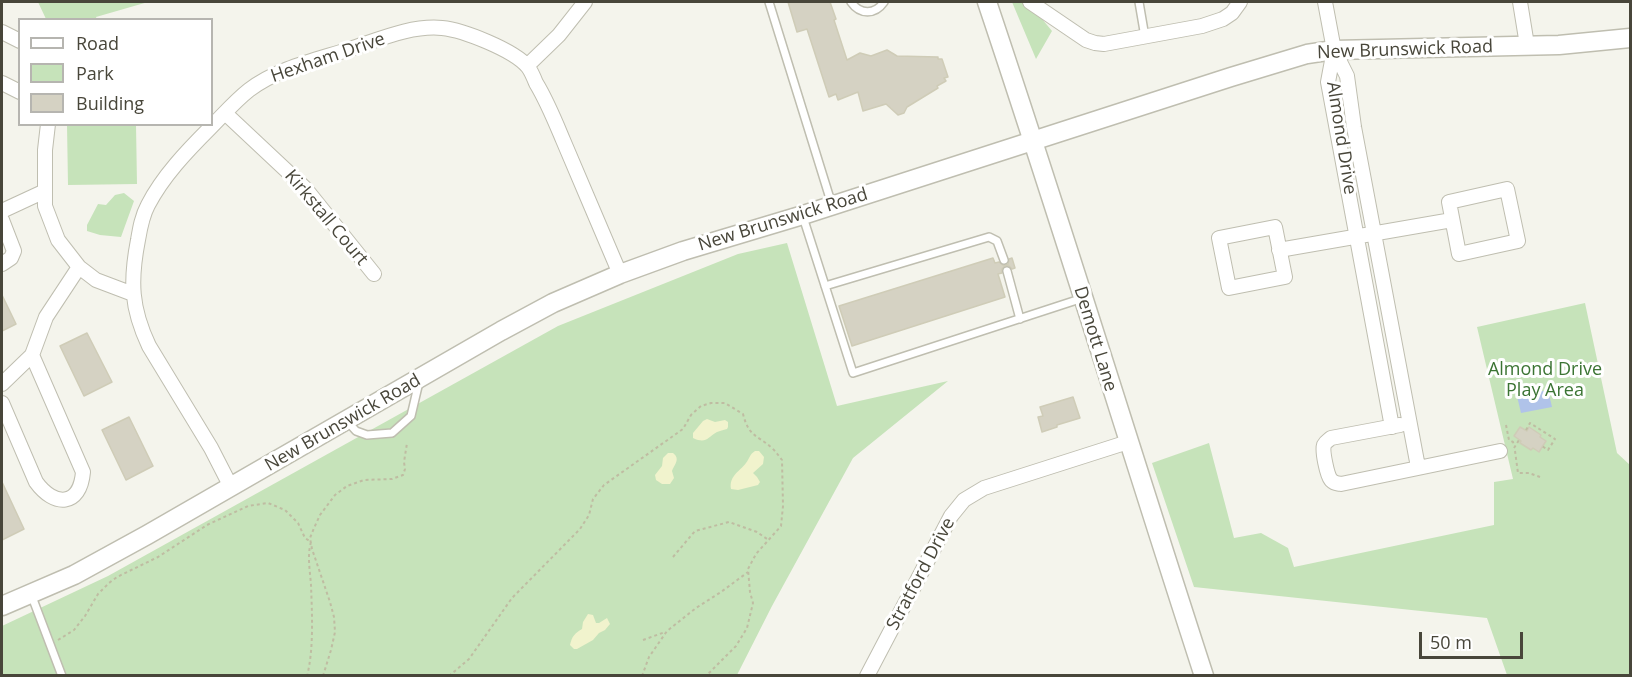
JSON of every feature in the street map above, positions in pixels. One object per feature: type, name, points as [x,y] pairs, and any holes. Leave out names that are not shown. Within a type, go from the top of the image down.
[{"type":"street","points":[[527,66],[559,35],[585,2]]},
{"type":"street","name":"Demott Lane","points":[[987,2],[1034,140],[1128,442],[1204,675]]},
{"type":"street","points":[[1030,2],[1086,40],[1104,44],[1202,26],[1223,19],[1232,13],[1240,2]]},
{"type":"street","points":[[1325,2],[1334,50]]},
{"type":"street","points":[[1520,2],[1527,45]]},
{"type":"street","name":"Hexham Drive","points":[[213,125],[249,90],[267,78],[398,34],[441,28],[460,31],[483,39],[506,51],[527,66],[547,102],[620,274]]},
{"type":"street","points":[[2,32],[18,40]]},
{"type":"street","name":"New Brunswick Road","points":[[2,606],[74,575],[553,303],[620,274],[683,251],[1307,54],[1334,50],[1559,45],[1630,38]]},
{"type":"street","name":"Almond Drive","points":[[1334,50],[1347,76],[1354,127],[1418,467]]},
{"type":"street","name":"Almond Drive","points":[[1334,50],[1328,82],[1392,427]]},
{"type":"street","points":[[2,83],[18,91]]},
{"type":"street","name":"Kirkstall Court","points":[[225,113],[305,188],[374,274]]},
{"type":"street","points":[[48,126],[45,150],[45,206],[58,240],[79,267],[96,280],[133,294]]},
{"type":"street","name":"Hexham Drive","points":[[212,126],[189,149],[147,206],[141,220],[133,267],[133,294],[141,329],[149,346],[211,448],[231,487]]},
{"type":"street","points":[[1507,189],[1518,241],[1459,254],[1452,220],[1449,202],[1507,189]]},
{"type":"street","points":[[2,211],[45,191]]},
{"type":"street","points":[[2,220],[14,252],[11,258],[2,264]]},
{"type":"street","points":[[1279,250],[1452,220]]},
{"type":"street","points":[[1275,227],[1279,250],[1285,277],[1229,288],[1219,238],[1275,227]]},
{"type":"street","points":[[2,384],[32,355],[46,317],[79,267]]},
{"type":"street","points":[[2,403],[36,482],[53,497],[65,501],[72,498],[78,492],[83,472],[32,355]]},
{"type":"street","points":[[1411,423],[1328,440],[1323,450],[1332,481],[1341,484],[1500,451]]},
{"type":"street","name":"Stratford Drive","points":[[867,675],[951,516],[964,500],[984,488],[1128,442]]},
{"type":"lane","points":[[769,2],[832,205]]},
{"type":"lane","points":[[851,2],[865,12],[876,10],[884,2]]},
{"type":"lane","points":[[1138,2],[1145,37]]},
{"type":"lane","points":[[803,215],[853,373],[1083,298]]},
{"type":"lane","points":[[825,286],[989,237],[997,241],[1004,261]]},
{"type":"lane","points":[[1007,271],[1020,319]]},
{"type":"lane","points":[[346,421],[356,431],[368,435],[392,433],[411,416],[420,378]]},
{"type":"lane","points":[[31,593],[62,675]]},
{"type":"path","points":[[449,675],[469,659],[512,598],[580,529],[589,515],[593,500],[604,485],[683,429],[691,415],[701,406],[725,403],[743,414],[746,426],[754,436],[772,448],[782,460],[783,506],[781,526],[767,539],[748,569],[753,603],[747,628],[736,646],[706,675]]},
{"type":"path","points":[[1526,430],[1530,423],[1554,439],[1548,450],[1542,446]]},
{"type":"path","points":[[1506,425],[1509,440],[1513,442],[1518,473],[1529,472],[1540,477]]},
{"type":"path","points":[[323,675],[331,650],[334,617],[310,538],[320,515],[335,495],[347,486],[364,480],[392,479],[403,475],[407,443]]},
{"type":"path","points":[[67,634],[74,630],[108,583],[159,557],[207,525],[248,506],[268,503],[285,510],[298,523],[305,538],[311,542]]},
{"type":"path","points":[[673,557],[695,531],[729,522],[757,532],[767,539]]},
{"type":"path","points":[[307,675],[310,658],[309,549],[311,542]]},
{"type":"path","points":[[642,675],[649,657],[667,631],[748,572]]},
{"type":"path","points":[[643,640],[667,631]]},
{"type":"green space","points":[[38,2],[148,2],[96,18],[46,18]]},
{"type":"green space","points":[[1012,2],[1028,2],[1052,31],[1036,59]]},
{"type":"green space","points":[[67,126],[136,126],[137,184],[68,185]]},
{"type":"green space","points":[[124,193],[134,201],[121,237],[87,231],[87,225],[98,204],[106,205],[115,195]]},
{"type":"green space","points":[[787,243],[837,406],[948,381],[853,458],[737,675],[2,676],[2,626],[108,576],[558,326],[738,254]]},
{"type":"green space","name":"Almond Drive Play Area","points":[[1585,303],[1617,453],[1630,465],[1630,675],[1507,675],[1487,618],[1194,587],[1152,463],[1209,443],[1234,538],[1261,533],[1288,548],[1294,567],[1494,525],[1494,482],[1513,479],[1477,327]]},
{"type":"sand","points":[[707,419],[715,422],[725,420],[728,422],[728,427],[704,440],[693,438],[693,433]]},
{"type":"sand","points":[[755,451],[759,451],[764,457],[763,464],[753,473],[760,482],[758,485],[738,490],[731,489],[733,477]]},
{"type":"sand","points":[[668,453],[673,453],[676,458],[672,471],[674,478],[670,484],[662,484],[656,480],[655,475]]},
{"type":"sand","points":[[588,614],[593,615],[596,623],[607,618],[610,624],[593,640],[574,649],[570,645],[572,639],[582,629]]},
{"type":"water","points":[[1548,390],[1552,407],[1521,413],[1517,396]]},
{"type":"building","points":[[788,2],[830,2],[847,60],[860,53],[871,56],[887,50],[897,56],[938,57],[942,59],[948,77],[944,78],[946,81],[937,86],[938,88],[898,115],[886,104],[863,111],[858,92],[838,100],[836,94],[829,97],[807,29],[797,32]]},
{"type":"building","points":[[993,258],[995,263],[999,262],[1004,266],[1012,258],[1015,268],[1005,266],[1002,273],[998,274],[1005,297],[852,346],[839,306]]},
{"type":"building","points":[[2,295],[16,324],[2,331]]},
{"type":"building","points":[[87,333],[112,382],[84,396],[60,346]]},
{"type":"building","points":[[1073,397],[1080,418],[1042,432],[1038,417],[1043,416],[1040,407]]},
{"type":"building","points":[[129,417],[153,466],[126,480],[102,430]]},
{"type":"building","points":[[1520,427],[1527,431],[1529,427],[1546,441],[1539,452],[1520,443],[1521,441],[1514,436]]},
{"type":"building","points":[[2,482],[24,529],[2,540]]}]
